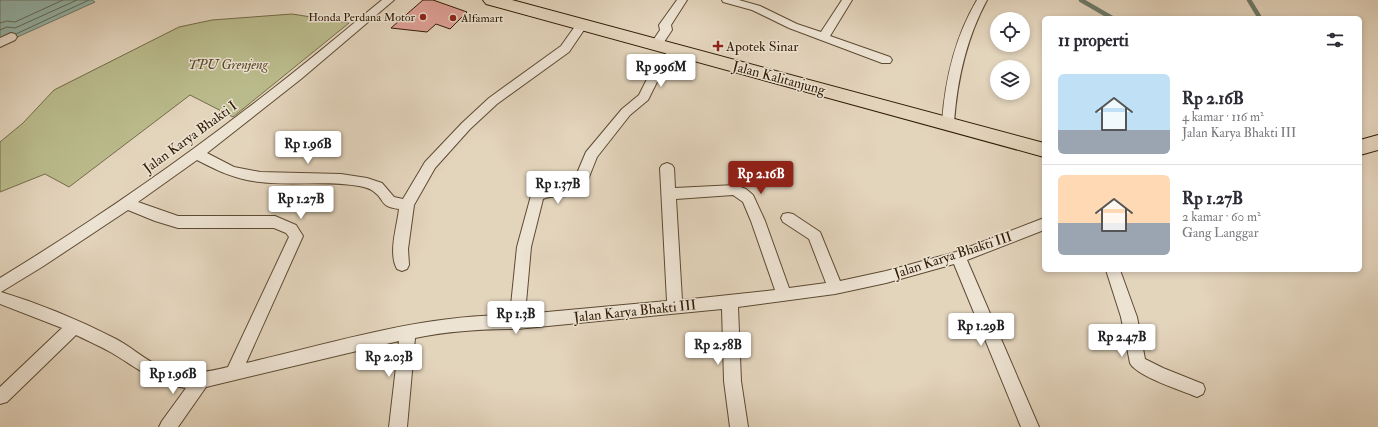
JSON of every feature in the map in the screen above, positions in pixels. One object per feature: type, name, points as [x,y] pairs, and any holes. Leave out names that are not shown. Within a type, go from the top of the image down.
[{"type":"main road","name":"Jalan Kalitanjung","points":[[492,0],[1042,149]]},
{"type":"main road","points":[[1362,147],[1378,142]]},
{"type":"street","name":"Jalan Karya Bhakti I","points":[[0,286],[48,256],[196,153],[283,87],[389,0]]},
{"type":"street","points":[[656,45],[666,30],[665,25],[682,0]]},
{"type":"street","points":[[727,0],[758,4],[793,26],[824,36],[886,60]]},
{"type":"street","points":[[824,36],[847,0]]},
{"type":"street","points":[[948,124],[949,96],[963,37],[982,0]]},
{"type":"street","points":[[402,266],[401,249],[407,205],[430,165],[466,126],[493,101],[565,49],[582,24]]},
{"type":"street","points":[[0,42],[11,37]]},
{"type":"street","points":[[517,322],[524,247],[537,196],[542,193],[573,191],[578,188],[591,155],[630,107],[644,97],[656,72],[676,50]]},
{"type":"street","points":[[196,153],[228,170],[244,174],[296,178],[336,178],[356,181],[376,186],[382,191],[385,198],[390,202],[407,205]]},
{"type":"street","points":[[667,168],[675,307]]},
{"type":"street","points":[[668,194],[727,190],[741,192],[748,199],[758,221],[784,295]]},
{"type":"street","points":[[126,202],[160,218],[178,222],[274,222],[291,229],[296,236],[233,374]]},
{"type":"street","points":[[788,218],[815,236],[835,288]]},
{"type":"street","name":"Jalan Karya Bhakti III","points":[[0,298],[22,304],[75,326],[112,345],[148,368],[169,377],[189,381],[233,374],[408,332],[447,325],[483,322],[517,322],[730,302],[835,288],[886,277],[958,257],[1042,225]]},
{"type":"street","points":[[958,257],[1030,427]]},
{"type":"street","points":[[1114,272],[1129,317],[1138,363],[1157,373],[1197,389]]},
{"type":"street","points":[[730,302],[731,350],[735,409],[739,427]]},
{"type":"street","points":[[1,397],[75,326]]},
{"type":"street","points":[[398,427],[408,332]]},
{"type":"street","points":[[168,427],[201,380]]},
{"type":"green space","name":"TPU Grenjeng","points":[[292,14],[349,23],[233,117],[190,95],[69,187],[45,174],[0,192],[0,142],[23,123],[54,90],[179,27],[212,20]]},
{"type":"water","points":[[0,0],[92,0],[95,2],[13,39],[0,40]]},
{"type":"building","name":"Honda Perdana Motor","points":[[423,0],[433,0],[467,12],[450,29],[436,24],[427,32],[391,28]]},
{"type":"waterway","points":[[1081,0],[1109,16]]},
{"type":"waterway","points":[[1249,0],[1259,16]]},
{"type":"place","name":"Honda Perdana Motor","points":[[423,17]]},
{"type":"place","name":"Alfamart","points":[[453,18]]},
{"type":"place","name":"Apotek Sinar","points":[[718,46]]}]
